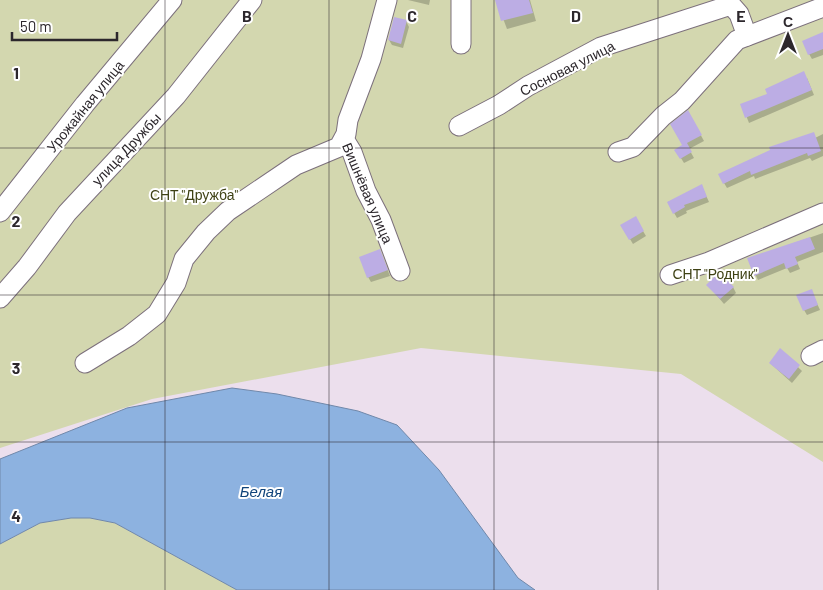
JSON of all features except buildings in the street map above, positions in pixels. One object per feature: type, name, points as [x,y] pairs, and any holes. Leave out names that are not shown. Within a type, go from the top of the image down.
[{"type":"street","name":"Урожайная улица","points":[[0,212],[85,104],[172,0]]},
{"type":"street","name":"улица Дружбы","points":[[0,298],[27,267],[66,213],[176,96],[252,0]]},
{"type":"street","name":"Вишнёвая улица","points":[[387,0],[371,59],[348,120],[344,139],[352,152],[366,191],[381,220],[400,271]]},
{"type":"street","points":[[461,0],[461,44]]},
{"type":"street","name":"Сосновая улица","points":[[459,126],[500,105],[528,86],[601,47],[698,15],[731,5],[739,14],[747,36]]},
{"type":"street","points":[[618,152],[633,146],[663,116],[682,101],[737,40],[823,7]]},
{"type":"street","points":[[84,363],[129,336],[157,314],[176,283],[184,259],[206,232],[228,212],[296,165],[339,148],[344,139]]},
{"type":"street","points":[[670,275],[709,262],[823,213]]},
{"type":"green space","name":"СНТ \"Дружба\"","points":[[0,0],[823,0],[823,462],[681,374],[421,348],[152,399],[0,448]]},
{"type":"green space","points":[[71,518],[90,518],[115,523],[237,590],[0,590],[0,544],[40,523]]},
{"type":"water","name":"Белая","points":[[232,388],[277,394],[358,411],[397,425],[439,470],[518,578],[535,590],[237,590],[115,523],[90,518],[71,518],[40,523],[0,544],[0,459],[127,408]]},
{"type":"park label","name":"СНТ \"Родник\"","points":[[715,273]]}]
